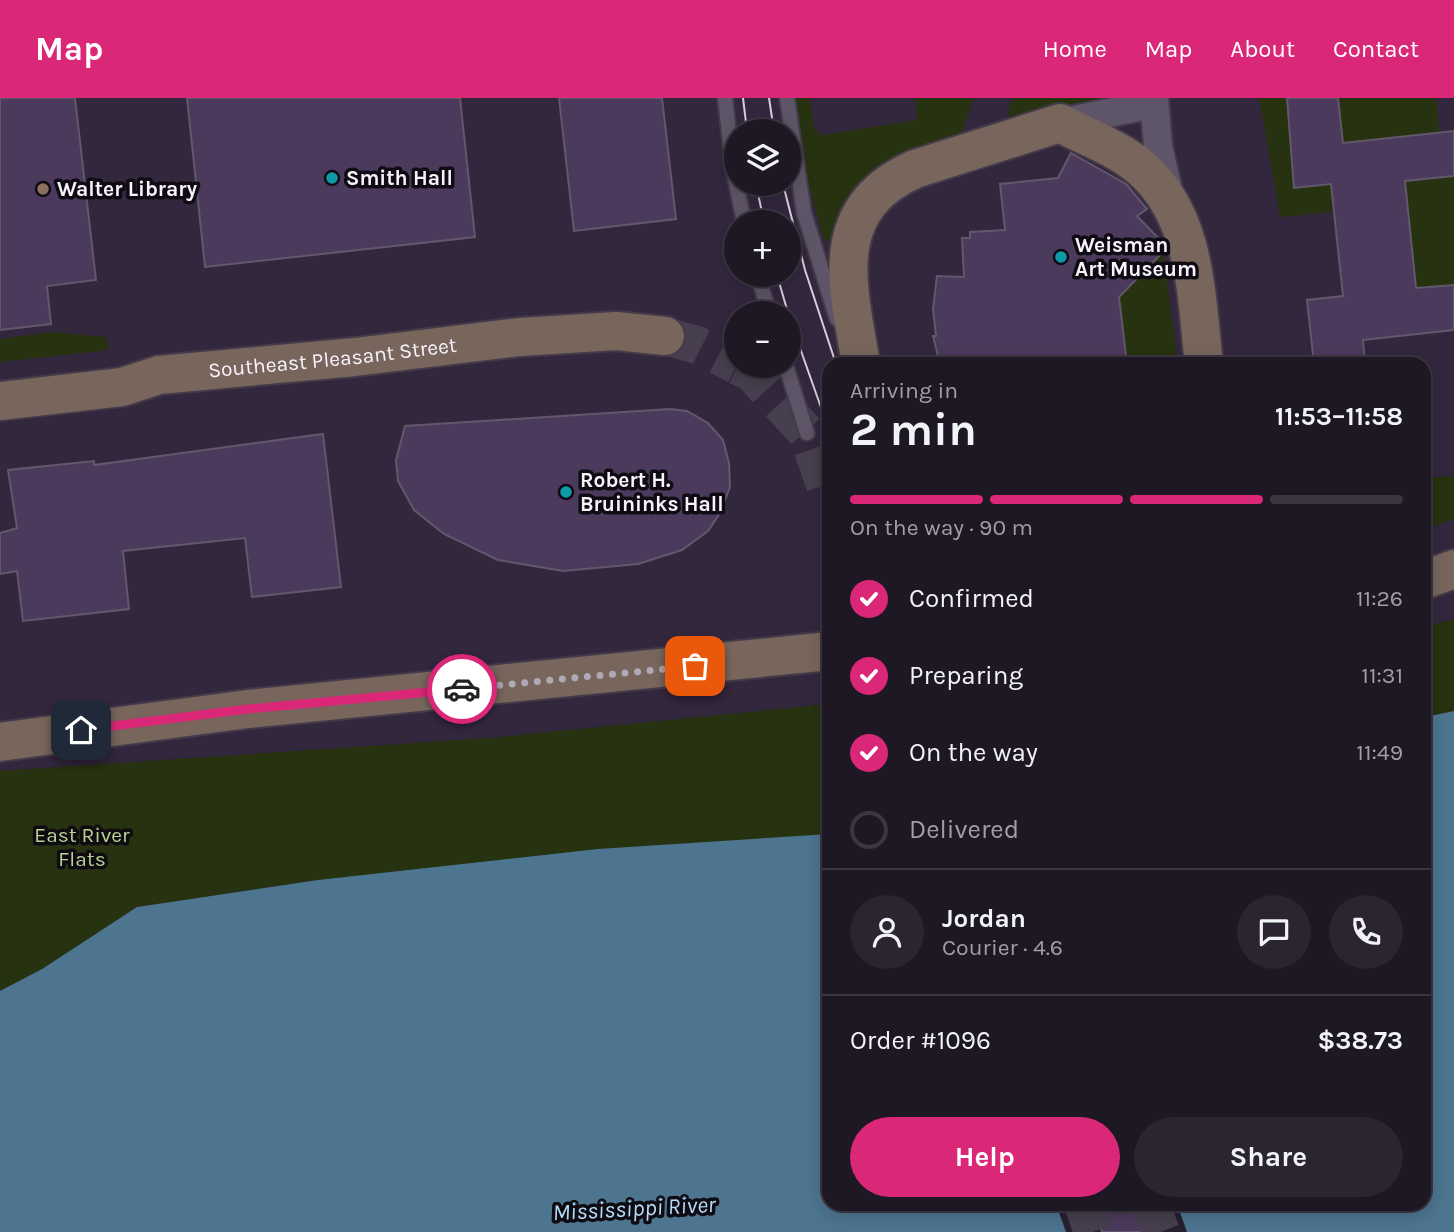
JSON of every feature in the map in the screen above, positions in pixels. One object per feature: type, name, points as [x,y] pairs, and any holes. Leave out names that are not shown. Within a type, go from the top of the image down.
[{"type":"street","points":[[860,357],[847,260],[860,215],[877,193],[895,178],[915,169],[1060,123],[1153,101],[1172,205],[1185,234],[1192,262],[1204,357]]},
{"type":"street","points":[[1060,123],[1141,168],[1172,205]]},
{"type":"street","name":"Southeast Pleasant Street","points":[[0,401],[122,387],[159,375],[520,337],[616,331],[665,336]]},
{"type":"street","points":[[1431,577],[1454,569]]},
{"type":"street","points":[[0,742],[248,709],[822,653]]},
{"type":"lane","points":[[725,98],[733,168],[742,210]]},
{"type":"lane","points":[[787,98],[804,214],[849,357]]},
{"type":"lane","points":[[790,378],[807,433]]},
{"type":"shaded area","points":[[0,98],[1454,98],[1454,619],[1431,625],[1431,357],[822,357],[822,705],[489,738],[0,771]]},
{"type":"green space","points":[[796,98],[810,98],[814,127],[822,135],[917,120],[915,98],[973,98],[960,140],[896,159],[878,169],[850,196],[840,216],[833,240],[824,241],[805,172],[801,119],[799,119]]},
{"type":"green space","points":[[1012,98],[1103,98],[1006,123]]},
{"type":"green space","points":[[1259,98],[1287,98],[1294,188],[1343,183],[1346,211],[1280,217]]},
{"type":"green space","points":[[1338,98],[1436,98],[1440,132],[1343,143]]},
{"type":"green space","points":[[1454,176],[1454,285],[1403,290],[1392,183]]},
{"type":"green space","points":[[1163,252],[1177,357],[1126,357],[1114,261],[1133,283]]},
{"type":"green space","points":[[50,332],[107,337],[109,350],[0,362],[0,339]]},
{"type":"green space","points":[[1454,476],[1454,519],[1431,528],[1431,478]]},
{"type":"green space","points":[[1454,619],[1454,711],[1431,716],[1431,625]]},
{"type":"green space","name":"East River Flats","points":[[822,705],[822,835],[318,880],[137,907],[42,969],[0,991],[0,771],[489,738]]},
{"type":"water","name":"Mississippi River","points":[[1454,711],[1454,1232],[0,1232],[0,991],[42,969],[137,907],[318,880],[598,849],[822,834],[822,1211],[1431,1211],[1431,716]]},
{"type":"pier","points":[[1058,1211],[1180,1211],[1187,1232],[1066,1232]]},
{"type":"building","name":"Walter Library","points":[[0,98],[75,98],[96,280],[47,286],[51,324],[0,330]]},
{"type":"building","name":"Smith Hall","points":[[187,98],[460,98],[475,237],[205,267]]},
{"type":"building","points":[[559,98],[662,98],[676,219],[574,231]]},
{"type":"building","points":[[1287,98],[1338,98],[1343,143],[1454,131],[1454,176],[1405,181],[1416,288],[1454,285],[1454,330],[1363,340],[1364,357],[1313,357],[1307,300],[1343,296],[1331,184],[1294,188]]},
{"type":"building","name":"Weisman Art Museum","points":[[1071,153],[1126,184],[1147,209],[1137,216],[1164,244],[1165,250],[1119,297],[1126,357],[938,357],[933,336],[936,336],[933,309],[937,276],[964,277],[962,238],[970,238],[970,232],[1005,230],[1000,184],[1058,178]]},
{"type":"building","name":"Robert H. Bruininks Hall","points":[[670,409],[687,411],[708,423],[723,440],[729,463],[730,487],[720,513],[708,531],[682,550],[638,564],[563,571],[498,560],[444,534],[414,510],[398,481],[396,460],[405,426]]},
{"type":"building","points":[[323,434],[341,587],[252,597],[245,538],[123,551],[129,609],[23,621],[17,571],[0,574],[0,533],[17,528],[8,470],[94,461],[94,465]]},
{"type":"building","points":[[1094,1211],[1152,1211],[1159,1232],[1102,1232]]},
{"type":"tunnel","points":[[665,336],[697,345],[724,358]]},
{"type":"tunnel","points":[[757,378],[807,433],[822,476]]},
{"type":"tunnel","points":[[1086,1211],[1093,1232]]},
{"type":"tunnel","points":[[1153,1211],[1161,1232]]},
{"type":"tram line","points":[[743,98],[746,119]]},
{"type":"tram line","points":[[769,98],[772,119]]},
{"type":"tram line","points":[[759,196],[761,210]]},
{"type":"tram line","points":[[786,196],[805,270],[834,357]]},
{"type":"tram line","points":[[780,287],[785,301]]},
{"type":"tram line","points":[[801,351],[822,410]]},
{"type":"way so far","points":[[462,689],[695,666]]},
{"type":"place","name":"Smith Hall","points":[[332,178]]},
{"type":"place","name":"Walter Library","points":[[43,189]]},
{"type":"place","name":"Weisman Art Museum","points":[[1061,257]]},
{"type":"place","name":"Robert H. Bruininks Hall","points":[[566,492]]},
{"type":"route","points":[[81,730],[248,709],[462,689]]}]
